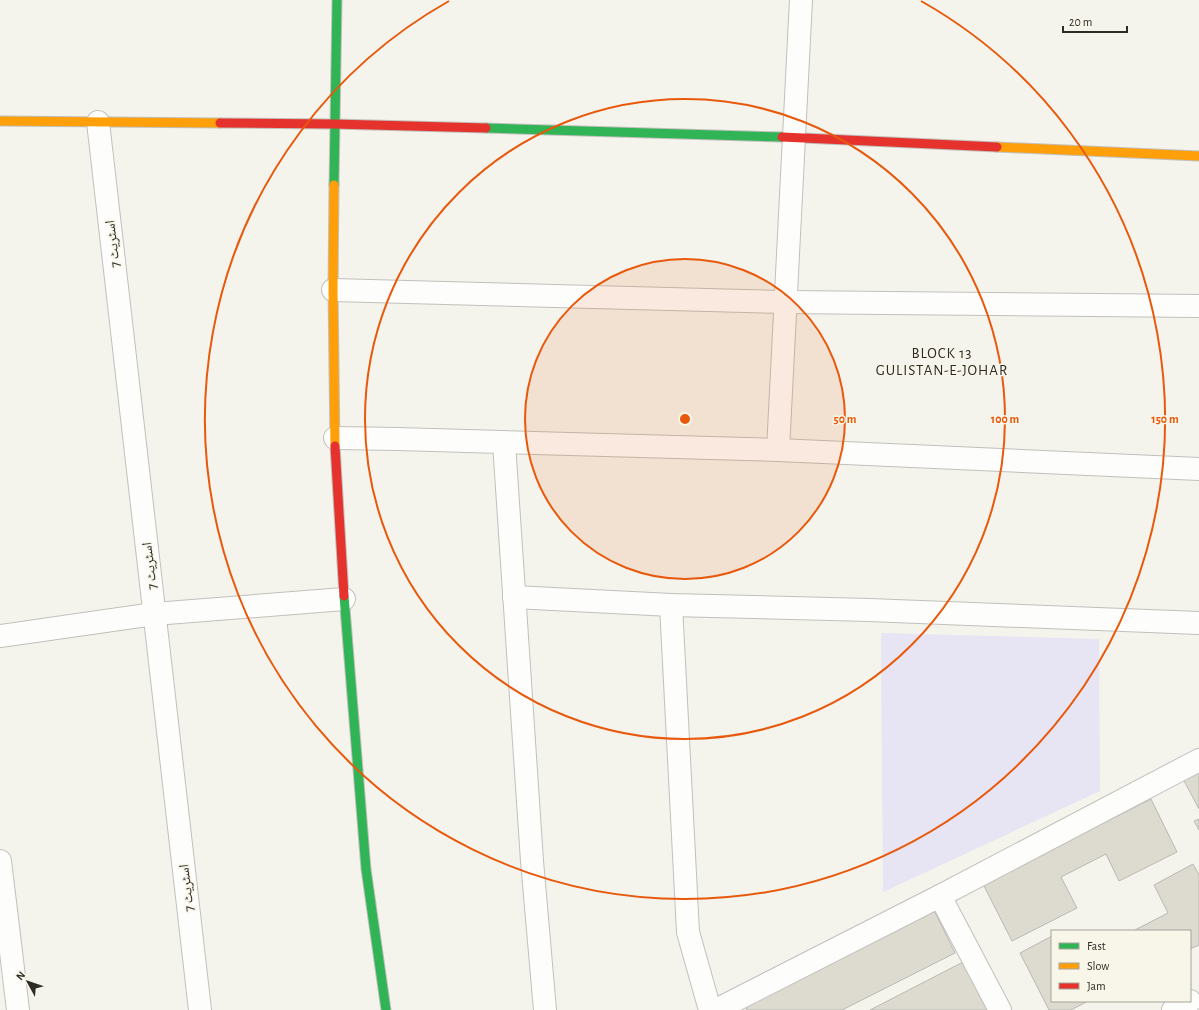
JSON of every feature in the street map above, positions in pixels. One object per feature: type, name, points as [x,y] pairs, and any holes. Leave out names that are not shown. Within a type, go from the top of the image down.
[{"type":"street","points":[[337,0],[334,124],[333,290],[335,438],[344,599],[366,869],[386,1010]]},
{"type":"street","points":[[778,450],[801,0]]},
{"type":"street","points":[[0,121],[334,124],[794,137],[1199,156]]},
{"type":"street","name":"اسٹریٹ 7","points":[[98,122],[200,1010]]},
{"type":"street","points":[[333,290],[785,302],[1199,306]]},
{"type":"street","points":[[335,438],[398,438],[504,443],[778,450],[1199,469]]},
{"type":"street","points":[[504,443],[532,861],[545,1010]]},
{"type":"street","points":[[514,596],[671,605],[869,610],[1199,623]]},
{"type":"street","points":[[0,636],[154,614],[344,599]]},
{"type":"street","points":[[671,605],[688,932],[710,1010]]},
{"type":"street","points":[[716,1010],[940,896],[1199,760]]},
{"type":"street","points":[[0,861],[18,1010]]},
{"type":"street","points":[[940,896],[1000,1010]]},
{"type":"street","points":[[1173,1010],[1188,1002]]},
{"type":"shaded area","points":[[881,633],[1099,639],[1100,791],[883,892]]},
{"type":"building","points":[[1199,771],[1199,809],[1183,779]]},
{"type":"building","points":[[1151,799],[1177,852],[1119,881],[1106,854],[1061,877],[1077,908],[1012,941],[983,884]]},
{"type":"building","points":[[1199,819],[1199,830],[1194,821]]},
{"type":"building","points":[[1193,864],[1199,875],[1199,945],[1191,949],[1191,930],[1135,930],[1168,913],[1154,885]]},
{"type":"building","points":[[934,910],[955,953],[842,1010],[747,1010],[745,1005]]},
{"type":"building","points":[[1051,937],[1051,1002],[1086,1002],[1071,1010],[1049,1010],[1020,953]]},
{"type":"building","points":[[965,961],[990,1010],[870,1010]]},
{"type":"traffic: fast","points":[[334,185],[337,0]]},
{"type":"traffic: fast","points":[[486,128],[782,137]]},
{"type":"traffic: fast","points":[[344,596],[366,869],[386,1010]]},
{"type":"traffic: slow","points":[[0,121],[220,123]]},
{"type":"traffic: slow","points":[[997,147],[1199,156]]},
{"type":"traffic: slow","points":[[334,185],[333,290],[335,446]]},
{"type":"traffic: jam","points":[[220,123],[486,128]]},
{"type":"traffic: jam","points":[[782,137],[997,147]]},
{"type":"traffic: jam","points":[[335,446],[344,596]]},
{"type":"district","name":"BLOCK 13 GULISTAN-E-JOHAR","points":[[942,362]]}]
